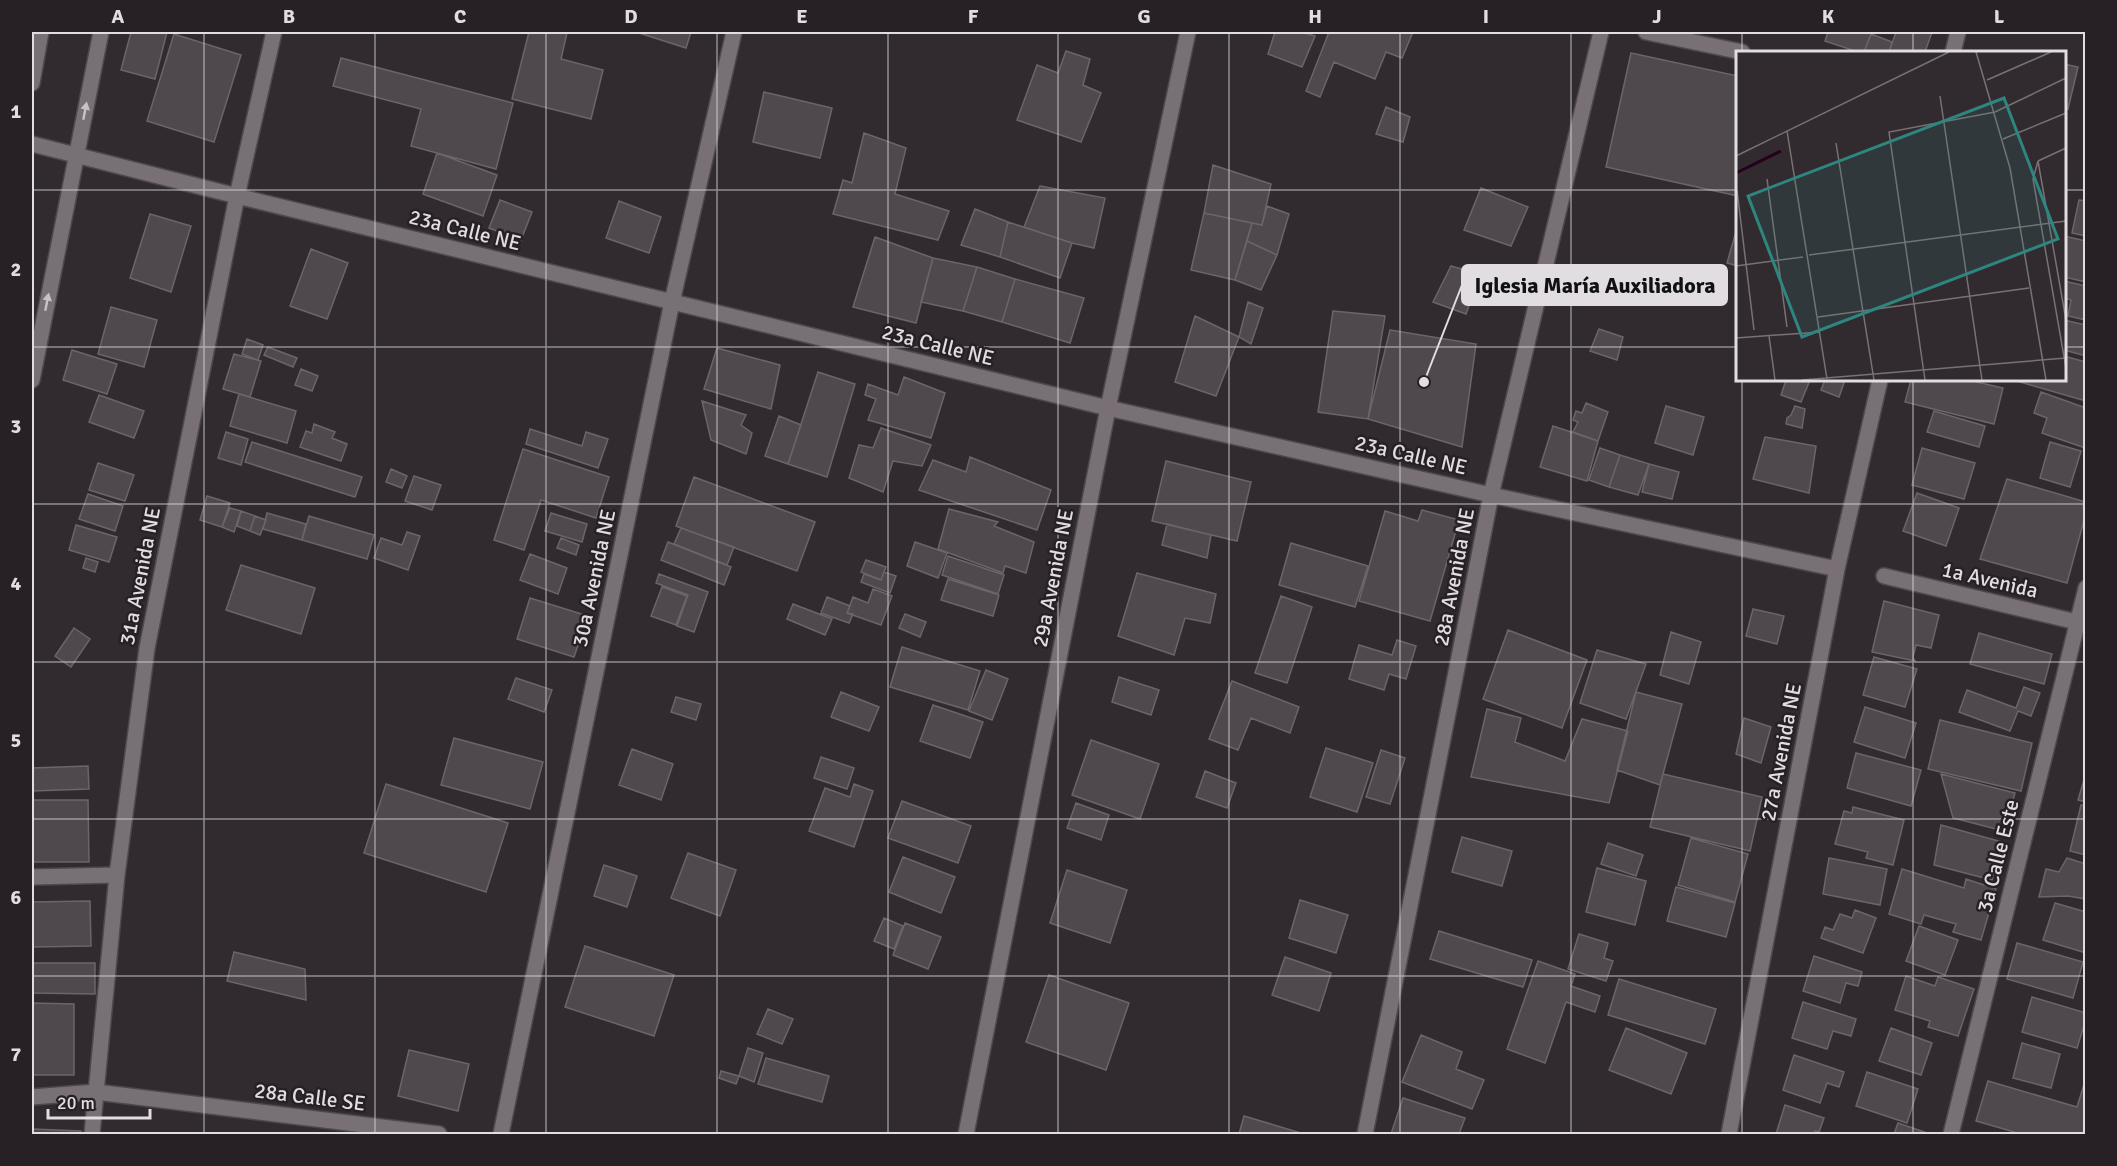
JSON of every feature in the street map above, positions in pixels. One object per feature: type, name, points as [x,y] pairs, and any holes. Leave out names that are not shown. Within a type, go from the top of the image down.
[{"type":"street","points":[[32,83],[41,32]]},
{"type":"street","points":[[32,380],[101,32]]},
{"type":"street","name":"31a Avenida NE","points":[[92,1134],[117,875],[147,648],[237,196],[274,32]]},
{"type":"street","name":"30a Avenida NE","points":[[501,1134],[672,302],[734,32]]},
{"type":"street","name":"29a Avenida NE","points":[[966,1134],[1108,408],[1188,32]]},
{"type":"street","name":"28a Avenida NE","points":[[1365,1134],[1491,495],[1600,32]]},
{"type":"street","points":[[1646,32],[1737,51]]},
{"type":"street","points":[[1953,51],[1958,32]]},
{"type":"street","name":"23a Calle NE","points":[[32,144],[1108,408],[1491,495],[1838,570]]},
{"type":"street","name":"27a Avenida NE","points":[[1729,1134],[1838,570],[1880,381]]},
{"type":"street","name":"1a Avenida","points":[[1884,576],[2081,623]]},
{"type":"street","name":"3a Calle Este","points":[[1951,1134],[2081,623],[2085,588]]},
{"type":"street","points":[[32,877],[117,875]]},
{"type":"street","name":"28a Calle SE","points":[[32,1097],[96,1092],[440,1134]]},
{"type":"building","points":[[131,32],[167,32],[155,79],[121,70]]},
{"type":"building","points":[[529,32],[567,33],[561,59],[603,70],[591,119],[512,99]]},
{"type":"building","points":[[636,32],[691,32],[686,48]]},
{"type":"building","points":[[1275,32],[1301,32],[1315,36],[1302,67],[1268,54]]},
{"type":"building","points":[[1329,32],[1413,32],[1402,58],[1386,52],[1375,79],[1334,62],[1320,97],[1306,91]]},
{"type":"building","points":[[1828,32],[1872,32],[1864,51],[1855,51],[1825,41]]},
{"type":"building","points":[[1896,32],[1932,32],[1925,51],[1889,51]]},
{"type":"building","points":[[174,34],[241,55],[214,142],[147,121]]},
{"type":"building","points":[[1871,34],[1892,42],[1889,51],[1864,51]]},
{"type":"building","points":[[1066,51],[1090,59],[1083,85],[1101,93],[1081,142],[1017,120],[1037,65],[1058,73]]},
{"type":"building","points":[[1631,53],[1736,76],[1736,196],[1606,167]]},
{"type":"building","points":[[341,58],[513,103],[496,169],[411,146],[421,109],[333,86]]},
{"type":"building","points":[[2066,64],[2078,67],[2068,109],[2066,108]]},
{"type":"building","points":[[764,92],[832,108],[820,158],[753,142]]},
{"type":"building","points":[[1386,107],[1410,117],[1403,142],[1376,134]]},
{"type":"building","points":[[864,133],[906,148],[895,194],[949,211],[938,240],[833,214],[843,180],[852,183]]},
{"type":"building","points":[[437,153],[497,175],[483,216],[423,194]]},
{"type":"building","points":[[1213,165],[1271,184],[1262,225],[1204,213]]},
{"type":"building","points":[[1040,186],[1105,198],[1094,248],[1024,227]]},
{"type":"building","points":[[1481,188],[1528,207],[1511,246],[1464,230]]},
{"type":"building","points":[[500,200],[532,212],[521,240],[489,228]]},
{"type":"building","points":[[2079,200],[2086,201],[2086,236],[2072,233]]},
{"type":"building","points":[[619,201],[661,217],[649,253],[606,238]]},
{"type":"building","points":[[1267,206],[1289,214],[1277,255],[1247,241],[1252,223],[1262,225]]},
{"type":"building","points":[[975,209],[1008,222],[1000,257],[961,245]]},
{"type":"building","points":[[1204,213],[1252,223],[1235,280],[1191,270]]},
{"type":"building","points":[[150,214],[191,226],[171,292],[130,278]]},
{"type":"building","points":[[1008,222],[1072,243],[1060,278],[1000,257]]},
{"type":"building","points":[[1736,232],[1736,265],[1727,263]]},
{"type":"building","points":[[2066,236],[2086,241],[2086,282],[2066,277]]},
{"type":"building","points":[[875,237],[933,258],[916,323],[853,307]]},
{"type":"building","points":[[1247,241],[1277,255],[1261,290],[1235,280]]},
{"type":"building","points":[[311,249],[348,263],[327,319],[290,306]]},
{"type":"building","points":[[933,258],[977,267],[963,311],[921,302]]},
{"type":"building","points":[[1451,266],[1480,274],[1466,314],[1433,302]]},
{"type":"building","points":[[977,267],[1015,279],[1002,322],[963,311]]},
{"type":"building","points":[[1015,279],[1084,298],[1070,343],[1002,322]]},
{"type":"building","points":[[2066,281],[2086,286],[2086,320],[2068,316],[2071,300],[2066,299]]},
{"type":"building","points":[[1248,302],[1263,308],[1251,344],[1239,337]]},
{"type":"building","points":[[111,307],[157,320],[144,367],[98,354]]},
{"type":"building","points":[[1333,311],[1385,316],[1368,419],[1318,412]]},
{"type":"building","points":[[1195,316],[1239,337],[1216,396],[1175,382]]},
{"type":"building","points":[[2066,320],[2086,325],[2086,356],[2066,351]]},
{"type":"building","points":[[1599,329],[1623,337],[1617,360],[1590,351]]},
{"type":"building","points":[[1390,330],[1476,344],[1462,447],[1368,419]]},
{"type":"building","points":[[247,339],[263,345],[258,360],[242,354]]},
{"type":"building","points":[[268,347],[297,358],[293,367],[264,355]]},
{"type":"building","points":[[717,348],[780,365],[771,409],[704,389]]},
{"type":"building","points":[[72,350],[117,364],[107,394],[63,380]]},
{"type":"building","points":[[234,354],[261,361],[250,397],[223,389]]},
{"type":"building","points":[[2066,357],[2086,362],[2086,401],[2020,382],[2066,381]]},
{"type":"building","points":[[301,369],[318,376],[312,391],[295,385]]},
{"type":"building","points":[[818,372],[855,384],[827,477],[788,464]]},
{"type":"building","points":[[904,377],[945,393],[931,438],[868,420],[876,399],[865,395],[868,384],[898,395]]},
{"type":"building","points":[[1786,381],[1810,381],[1801,402],[1781,395]]},
{"type":"building","points":[[1825,381],[1845,381],[1839,397],[1821,390]]},
{"type":"building","points":[[1911,381],[1972,381],[2003,388],[1994,424],[1905,402]]},
{"type":"building","points":[[2041,392],[2086,408],[2085,448],[2042,433],[2047,418],[2034,413]]},
{"type":"building","points":[[239,394],[296,411],[287,443],[230,426]]},
{"type":"building","points":[[99,395],[144,411],[134,438],[89,422]]},
{"type":"building","points":[[702,401],[746,415],[741,425],[752,433],[746,454],[711,440]]},
{"type":"building","points":[[1586,403],[1608,412],[1598,441],[1573,432],[1578,422],[1573,420],[1576,411],[1582,413]]},
{"type":"building","points":[[1666,406],[1704,417],[1693,455],[1655,443]]},
{"type":"building","points":[[1795,406],[1805,409],[1802,428],[1786,424]]},
{"type":"building","points":[[1934,411],[1985,426],[1979,447],[1927,432]]},
{"type":"building","points":[[779,416],[801,425],[788,464],[765,456]]},
{"type":"building","points":[[314,424],[335,432],[332,438],[347,444],[341,461],[300,447],[306,431],[312,433]]},
{"type":"building","points":[[1553,426],[1598,441],[1587,481],[1540,467]]},
{"type":"building","points":[[881,428],[931,445],[922,466],[893,461],[883,492],[849,478],[859,445],[873,448]]},
{"type":"building","points":[[530,429],[582,446],[586,432],[608,439],[598,468],[526,444]]},
{"type":"building","points":[[226,432],[248,439],[241,465],[218,458]]},
{"type":"building","points":[[1765,437],[1816,446],[1809,493],[1753,479]]},
{"type":"building","points":[[252,442],[362,477],[355,497],[245,462]]},
{"type":"building","points":[[2050,442],[2081,451],[2070,487],[2040,478]]},
{"type":"building","points":[[1600,448],[1620,455],[1609,487],[1589,480]]},
{"type":"building","points":[[1922,448],[1975,463],[1964,499],[1912,485]]},
{"type":"building","points":[[523,449],[609,477],[596,518],[541,500],[524,550],[494,540]]},
{"type":"building","points":[[1620,455],[1649,464],[1638,495],[1609,487]]},
{"type":"building","points":[[970,457],[1051,490],[1037,530],[919,490],[933,460],[966,472]]},
{"type":"building","points":[[1166,461],[1251,482],[1237,541],[1152,521]]},
{"type":"building","points":[[98,463],[134,475],[125,501],[89,490]]},
{"type":"building","points":[[1649,464],[1679,472],[1672,499],[1642,492]]},
{"type":"building","points":[[391,469],[407,476],[402,488],[386,482]]},
{"type":"building","points":[[414,476],[441,485],[432,510],[405,501]]},
{"type":"building","points":[[694,477],[815,522],[797,571],[676,526]]},
{"type":"building","points":[[2007,479],[2086,502],[2086,513],[2067,583],[1980,559]]},
{"type":"building","points":[[1917,493],[1959,508],[1946,546],[1903,531]]},
{"type":"building","points":[[88,494],[123,506],[115,531],[79,519]]},
{"type":"building","points":[[207,496],[230,503],[222,527],[200,520]]},
{"type":"building","points":[[230,508],[241,511],[234,532],[222,527]]},
{"type":"building","points":[[949,509],[998,522],[994,526],[1034,542],[1026,573],[1005,566],[1003,573],[938,549]]},
{"type":"building","points":[[1422,510],[1459,520],[1430,621],[1359,601],[1385,511],[1418,521]]},
{"type":"building","points":[[241,511],[255,516],[250,531],[237,526]]},
{"type":"building","points":[[267,513],[306,524],[302,540],[263,529]]},
{"type":"building","points":[[551,513],[587,524],[582,542],[545,531]]},
{"type":"building","points":[[255,516],[266,520],[260,535],[250,531]]},
{"type":"building","points":[[309,516],[374,535],[367,559],[302,540]]},
{"type":"building","points":[[1167,524],[1211,535],[1207,558],[1162,545]]},
{"type":"building","points":[[76,525],[117,537],[109,562],[69,550]]},
{"type":"building","points":[[681,528],[734,547],[727,565],[674,544]]},
{"type":"building","points":[[407,532],[420,536],[408,570],[374,558],[381,538],[402,545]]},
{"type":"building","points":[[561,538],[579,545],[576,555],[557,548]]},
{"type":"building","points":[[668,542],[731,567],[724,585],[661,560]]},
{"type":"building","points":[[915,542],[947,553],[938,578],[907,566]]},
{"type":"building","points":[[1291,543],[1368,566],[1355,607],[1279,585]]},
{"type":"building","points":[[530,554],[567,568],[558,594],[520,580]]},
{"type":"building","points":[[948,556],[1004,575],[998,594],[942,575]]},
{"type":"building","points":[[86,558],[98,562],[95,572],[83,568]]},
{"type":"building","points":[[866,560],[886,567],[881,580],[861,572]]},
{"type":"building","points":[[241,565],[315,588],[301,634],[226,610]]},
{"type":"building","points":[[884,572],[896,576],[890,593],[861,582],[864,574],[881,580]]},
{"type":"building","points":[[1137,573],[1216,594],[1210,623],[1185,618],[1174,655],[1118,636]]},
{"type":"building","points":[[659,574],[708,592],[694,632],[677,626],[688,595],[656,583]]},
{"type":"building","points":[[948,579],[999,595],[993,616],[941,600]]},
{"type":"building","points":[[662,587],[687,596],[676,625],[651,616]]},
{"type":"building","points":[[873,589],[892,596],[881,625],[847,613],[853,597],[868,603]]},
{"type":"building","points":[[1281,596],[1312,607],[1287,683],[1255,673]]},
{"type":"building","points":[[827,597],[850,606],[847,613],[853,614],[849,623],[821,613]]},
{"type":"building","points":[[530,598],[588,616],[574,657],[517,639]]},
{"type":"building","points":[[1884,601],[1939,615],[1931,648],[1916,645],[1913,657],[1915,661],[1872,652]]},
{"type":"building","points":[[793,604],[832,619],[825,635],[787,619]]},
{"type":"building","points":[[1753,609],[1784,616],[1777,644],[1746,636]]},
{"type":"building","points":[[905,614],[926,622],[920,637],[899,628]]},
{"type":"building","points":[[74,628],[90,639],[71,667],[55,656]]},
{"type":"building","points":[[1508,630],[1587,660],[1562,728],[1483,699]]},
{"type":"building","points":[[1671,632],[1701,642],[1689,684],[1660,675]]},
{"type":"building","points":[[1979,633],[2052,654],[2044,684],[1970,664]]},
{"type":"building","points":[[1397,640],[1416,646],[1406,679],[1389,674],[1384,690],[1349,679],[1359,645],[1392,655]]},
{"type":"building","points":[[902,647],[980,671],[968,710],[890,687]]},
{"type":"building","points":[[1597,650],[1646,664],[1626,719],[1580,703]]},
{"type":"building","points":[[1874,657],[1917,669],[1905,707],[1863,695]]},
{"type":"building","points":[[986,670],[1008,679],[992,720],[969,711]]},
{"type":"building","points":[[1119,677],[1159,690],[1151,715],[1112,702]]},
{"type":"building","points":[[516,678],[552,690],[544,712],[508,699]]},
{"type":"building","points":[[1232,681],[1299,707],[1290,733],[1251,718],[1238,750],[1209,739]]},
{"type":"building","points":[[2024,687],[2040,693],[2031,716],[2018,711],[2010,731],[1959,712],[1967,690],[2016,708]]},
{"type":"building","points":[[841,692],[879,707],[869,731],[831,717]]},
{"type":"building","points":[[1636,692],[1682,704],[1660,785],[1617,770]]},
{"type":"building","points":[[676,697],[701,704],[696,720],[671,712]]},
{"type":"building","points":[[933,705],[983,722],[970,758],[920,741]]},
{"type":"building","points":[[1865,707],[1916,723],[1905,758],[1854,742]]},
{"type":"building","points":[[1487,709],[1521,718],[1515,742],[1565,761],[1582,719],[1628,731],[1609,803],[1471,777]]},
{"type":"building","points":[[1744,718],[1771,727],[1761,763],[1736,754]]},
{"type":"building","points":[[1940,720],[2032,743],[2021,791],[1928,769]]},
{"type":"building","points":[[454,738],[543,762],[530,809],[441,785]]},
{"type":"building","points":[[1091,740],[1159,764],[1140,819],[1072,795]]},
{"type":"building","points":[[1326,748],[1373,763],[1357,812],[1310,797]]},
{"type":"building","points":[[632,749],[673,764],[661,800],[619,785]]},
{"type":"building","points":[[1381,750],[1405,758],[1390,804],[1366,797]]},
{"type":"building","points":[[1856,753],[1921,770],[1911,806],[1847,788]]},
{"type":"building","points":[[821,757],[854,768],[847,789],[814,778]]},
{"type":"building","points":[[88,766],[89,789],[32,791],[32,768]]},
{"type":"building","points":[[1205,771],[1236,783],[1227,808],[1196,797]]},
{"type":"building","points":[[2086,773],[2086,802],[2078,800]]},
{"type":"building","points":[[1663,774],[1762,797],[1750,851],[1650,827]]},
{"type":"building","points":[[1941,774],[2015,793],[2004,831],[1953,818]]},
{"type":"building","points":[[386,784],[508,823],[486,892],[364,853]]},
{"type":"building","points":[[854,784],[873,791],[854,847],[809,831],[825,788],[850,797]]},
{"type":"building","points":[[32,800],[88,800],[89,862],[32,862]]},
{"type":"building","points":[[902,801],[971,826],[958,863],[888,838]]},
{"type":"building","points":[[1076,803],[1109,815],[1101,840],[1067,828]]},
{"type":"building","points":[[2081,805],[2086,806],[2086,855],[2070,851]]},
{"type":"building","points":[[1853,807],[1904,820],[1893,865],[1866,858],[1868,852],[1835,844],[1844,811],[1852,813]]},
{"type":"building","points":[[1941,825],[2002,842],[1992,880],[1934,865]]},
{"type":"building","points":[[1462,837],[1512,851],[1502,886],[1452,872]]},
{"type":"building","points":[[1691,838],[1748,854],[1735,902],[1678,885]]},
{"type":"building","points":[[1608,843],[1643,855],[1636,876],[1601,864]]},
{"type":"building","points":[[688,853],[736,870],[720,916],[671,898]]},
{"type":"building","points":[[903,857],[955,877],[941,913],[889,892]]},
{"type":"building","points":[[1829,858],[1887,869],[1880,905],[1823,894]]},
{"type":"building","points":[[2067,858],[2086,864],[2086,899],[2068,896],[2039,897],[2046,869],[2059,872]]},
{"type":"building","points":[[604,865],[637,876],[627,907],[594,896]]},
{"type":"building","points":[[1597,868],[1646,881],[1635,925],[1586,912]]},
{"type":"building","points":[[1902,869],[1964,888],[1966,879],[1996,889],[1981,940],[1953,932],[1956,924],[1924,915],[1921,924],[1889,914]]},
{"type":"building","points":[[1067,870],[1127,890],[1110,943],[1050,923]]},
{"type":"building","points":[[1676,887],[1735,903],[1726,937],[1667,921]]},
{"type":"building","points":[[1300,900],[1348,915],[1336,953],[1289,938]]},
{"type":"building","points":[[90,901],[91,946],[32,947],[32,902]]},
{"type":"building","points":[[2055,903],[2086,912],[2086,953],[2043,940]]},
{"type":"building","points":[[1855,910],[1876,918],[1863,953],[1821,938],[1825,927],[1833,930],[1840,914],[1852,918]]},
{"type":"building","points":[[884,918],[903,926],[894,949],[874,941]]},
{"type":"building","points":[[905,923],[941,937],[928,969],[893,955]]},
{"type":"building","points":[[1919,926],[1958,940],[1945,975],[1906,961]]},
{"type":"building","points":[[1439,931],[1532,960],[1523,987],[1430,959]]},
{"type":"building","points":[[1579,934],[1608,943],[1604,958],[1613,961],[1606,981],[1568,969]]},
{"type":"building","points":[[2017,943],[2083,962],[2073,998],[2007,979]]},
{"type":"building","points":[[585,946],[674,975],[654,1036],[565,1007]]},
{"type":"building","points":[[234,952],[305,969],[306,1000],[227,981]]},
{"type":"building","points":[[1814,956],[1862,972],[1858,986],[1846,983],[1840,1003],[1803,991]]},
{"type":"building","points":[[1285,957],[1331,973],[1319,1011],[1272,995]]},
{"type":"building","points":[[1538,961],[1575,974],[1571,986],[1600,996],[1595,1012],[1566,1002],[1545,1063],[1507,1049]]},
{"type":"building","points":[[32,963],[95,963],[95,994],[32,993]]},
{"type":"building","points":[[1049,975],[1129,1003],[1106,1070],[1026,1042]]},
{"type":"building","points":[[1906,976],[1935,986],[1938,977],[1974,989],[1958,1036],[1928,1027],[1930,1021],[1895,1010]]},
{"type":"building","points":[[1619,979],[1716,1009],[1705,1044],[1608,1015]]},
{"type":"building","points":[[2032,997],[2086,1013],[2077,1048],[2022,1032]]},
{"type":"building","points":[[1803,1002],[1856,1019],[1851,1036],[1833,1031],[1827,1049],[1792,1038]]},
{"type":"building","points":[[32,1003],[74,1004],[74,1075],[32,1075]]},
{"type":"building","points":[[768,1009],[793,1019],[782,1044],[757,1034]]},
{"type":"building","points":[[1626,1028],[1687,1053],[1671,1094],[1609,1070]]},
{"type":"building","points":[[1891,1028],[1932,1043],[1921,1075],[1879,1061]]},
{"type":"building","points":[[1421,1035],[1462,1052],[1456,1069],[1484,1080],[1472,1109],[1402,1082]]},
{"type":"building","points":[[2022,1043],[2060,1054],[2051,1088],[2013,1078]]},
{"type":"building","points":[[748,1048],[763,1053],[754,1082],[739,1076]]},
{"type":"building","points":[[409,1050],[469,1064],[458,1111],[398,1096]]},
{"type":"building","points":[[1794,1055],[1844,1072],[1839,1087],[1827,1083],[1820,1103],[1783,1090]]},
{"type":"building","points":[[766,1058],[829,1076],[822,1102],[758,1084]]},
{"type":"building","points":[[721,1071],[739,1076],[736,1084],[719,1078]]},
{"type":"building","points":[[1867,1072],[1918,1089],[1907,1123],[1856,1106]]},
{"type":"building","points":[[2086,1078],[2086,1134],[2021,1134],[1976,1121],[1988,1081],[2077,1107]]},
{"type":"building","points":[[1403,1098],[1465,1118],[1459,1134],[1391,1134]]},
{"type":"building","points":[[1785,1105],[1824,1118],[1819,1132],[1776,1134]]},
{"type":"building","points":[[1244,1116],[1304,1134],[1239,1134]]},
{"type":"building","points":[[1898,1123],[1930,1134],[1894,1134]]},
{"type":"building","points":[[32,1129],[81,1131],[81,1134],[32,1134]]},
{"type":"place","name":"Iglesia María Auxiliadora","points":[[1424,382]]}]
